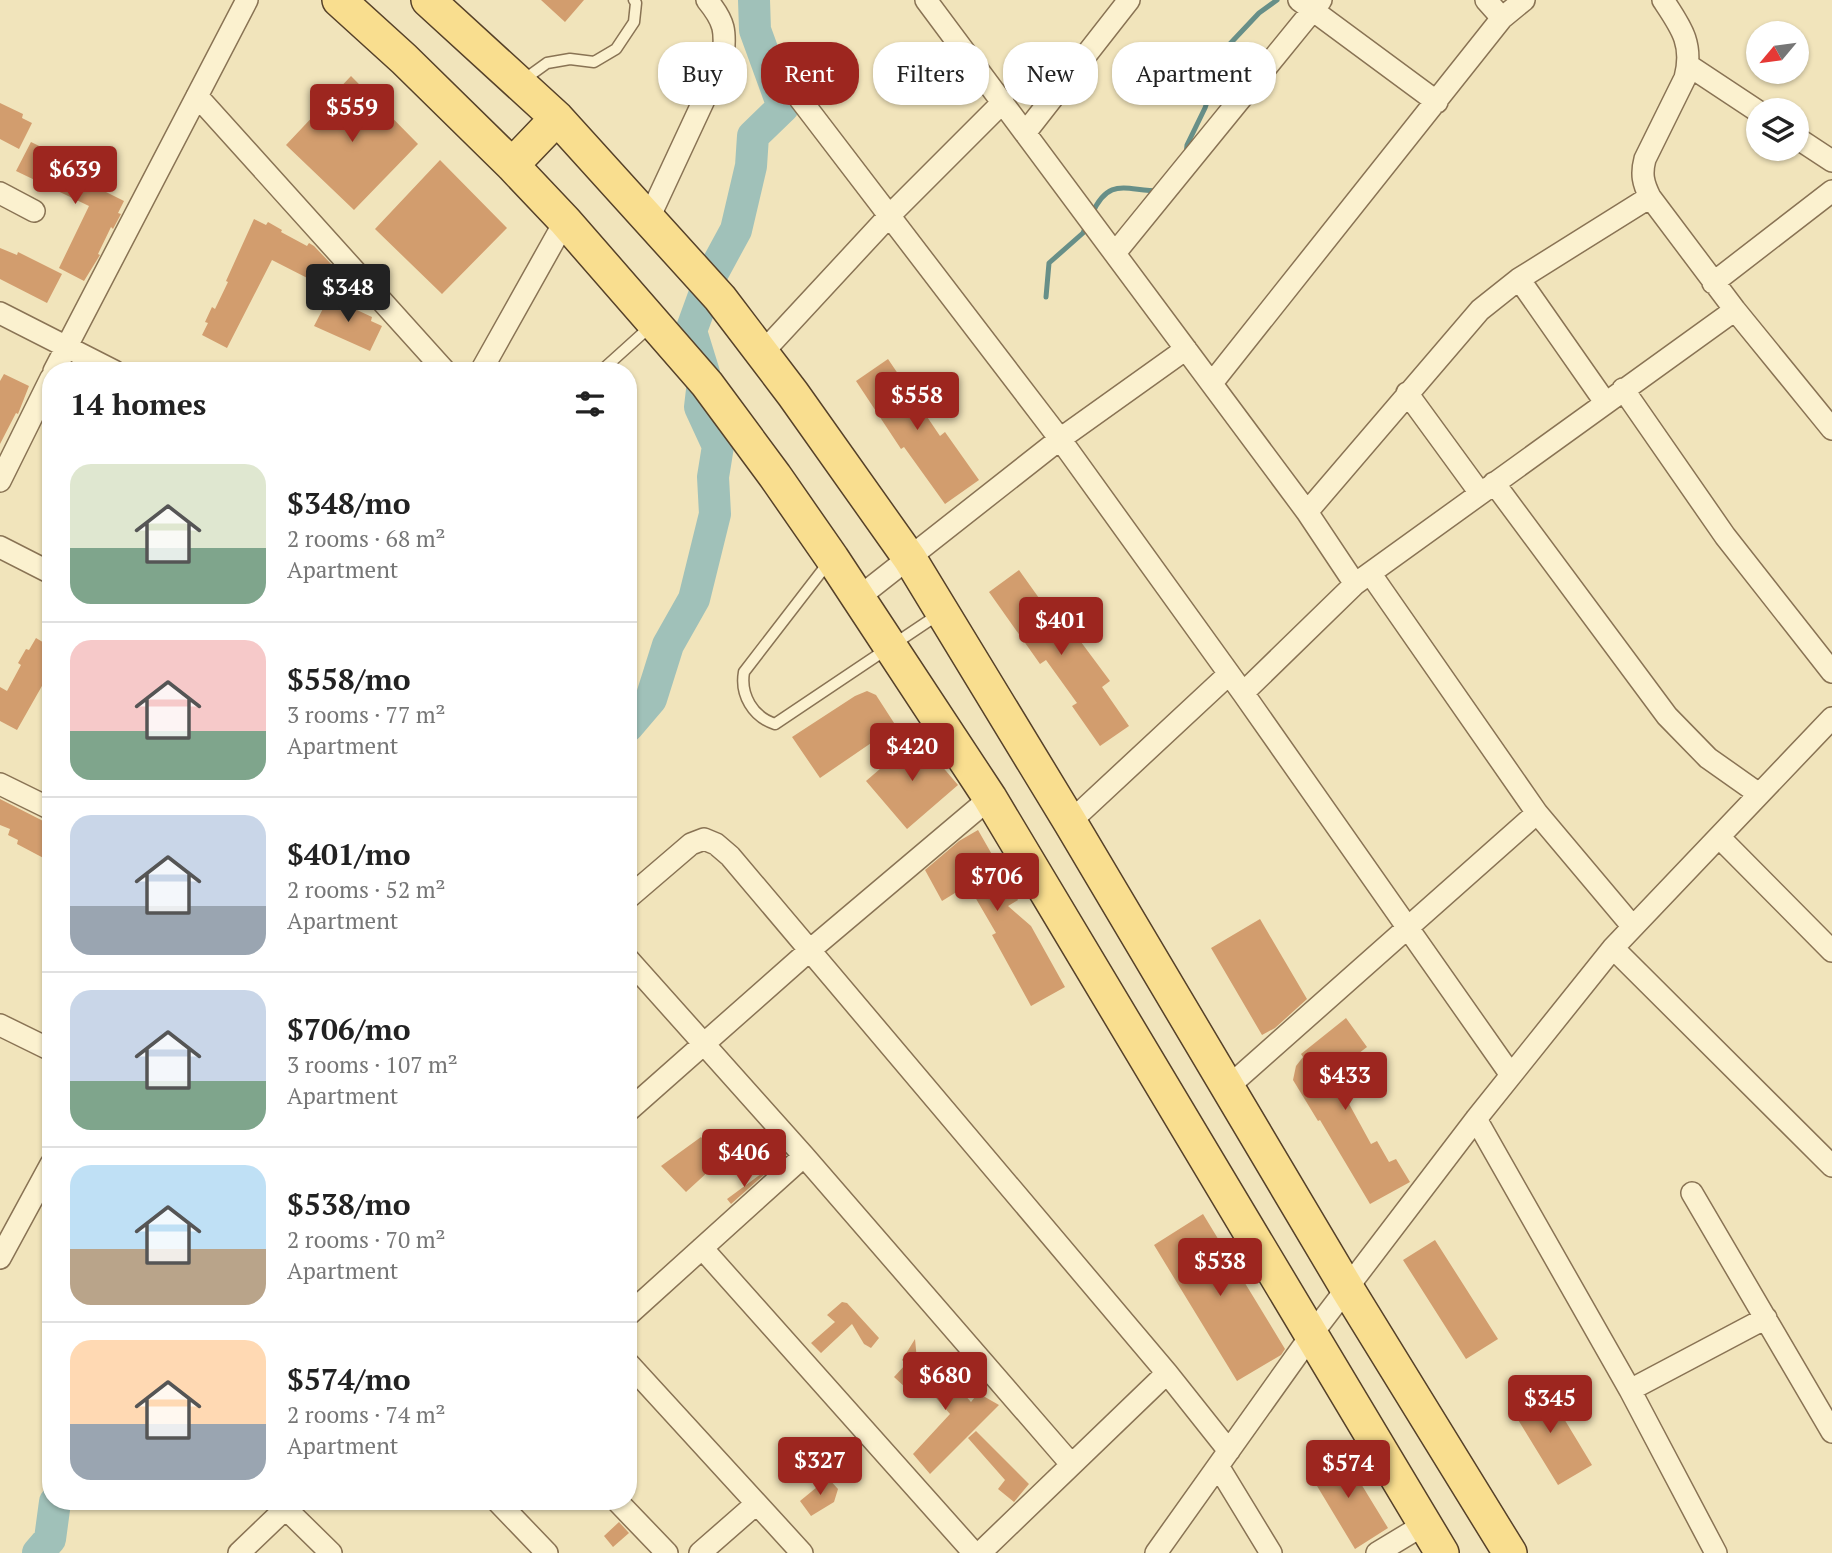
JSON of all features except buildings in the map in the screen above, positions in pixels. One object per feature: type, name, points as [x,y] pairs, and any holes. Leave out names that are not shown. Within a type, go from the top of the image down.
[{"type":"main road","points":[[340,0],[512,165],[565,221],[707,384],[832,558],[990,798],[1442,1553]]},
{"type":"main road","points":[[428,0],[557,118],[720,299],[762,353],[909,559],[1070,822],[1348,1290],[1510,1553]]},
{"type":"main road","points":[[512,165],[557,118]]},
{"type":"street","points":[[58,362],[247,0]]},
{"type":"street","points":[[649,220],[723,59],[726,37],[721,17],[708,0]]},
{"type":"street","points":[[762,353],[889,216],[1003,103],[944,9],[926,0]]},
{"type":"street","points":[[1025,133],[1129,0]]},
{"type":"street","points":[[1486,0],[1502,18]]},
{"type":"street","points":[[1212,383],[1502,18],[1524,0]]},
{"type":"street","points":[[1663,0],[1683,30],[1689,51],[1688,65],[1685,78],[1645,159],[1641,172],[1644,185],[1713,282],[1832,429]]},
{"type":"street","points":[[1115,253],[1311,3],[1437,102]]},
{"type":"street","points":[[1688,65],[1746,103]]},
{"type":"street","points":[[197,96],[437,362]]},
{"type":"street","points":[[805,105],[1060,439],[1243,693],[1511,1075]]},
{"type":"street","points":[[1004,105],[1307,512],[1363,578],[1537,813],[1633,927]]},
{"type":"street","points":[[1809,146],[1832,161]]},
{"type":"street","points":[[1713,282],[1832,191]]},
{"type":"street","points":[[0,194],[34,211]]},
{"type":"street","points":[[1307,512],[1480,310],[1519,279],[1650,197]]},
{"type":"street","points":[[486,362],[565,221]]},
{"type":"street","points":[[1519,279],[1605,402]]},
{"type":"street","points":[[1243,693],[1363,578],[1623,388],[1735,310]]},
{"type":"street","points":[[0,313],[98,362]]},
{"type":"street","points":[[858,598],[1060,439],[1186,349]]},
{"type":"street","points":[[1623,388],[1725,536],[1832,672]]},
{"type":"street","points":[[1407,393],[1487,488],[1667,716],[1708,758],[1759,794]]},
{"type":"street","points":[[0,481],[42,396]]},
{"type":"street","points":[[0,547],[42,568]]},
{"type":"street","points":[[1070,822],[1229,674]]},
{"type":"street","points":[[1156,1553],[1312,1334],[1476,1119],[1613,948],[1759,794],[1829,728]]},
{"type":"street","points":[[0,784],[42,805]]},
{"type":"street","points":[[637,1103],[810,950],[990,798]]},
{"type":"street","points":[[1228,1087],[1537,813]]},
{"type":"street","points":[[1719,837],[1832,951]]},
{"type":"street","points":[[637,890],[691,844],[704,839],[716,844],[730,856],[1167,1373],[1223,1459],[1271,1553]]},
{"type":"street","points":[[1613,948],[1832,1166]]},
{"type":"street","points":[[637,969],[804,1156],[1071,1464]]},
{"type":"street","points":[[0,1025],[42,1046]]},
{"type":"street","points":[[1476,1119],[1630,1390],[1716,1553]]},
{"type":"street","points":[[637,1307],[804,1156]]},
{"type":"street","points":[[0,1258],[42,1181]]},
{"type":"street","points":[[1692,1194],[1832,1432]]},
{"type":"street","points":[[702,1248],[974,1553]]},
{"type":"street","points":[[1630,1390],[1766,1318]]},
{"type":"street","points":[[637,1373],[802,1553]]},
{"type":"street","points":[[980,1553],[1167,1373]]},
{"type":"street","points":[[700,1553],[756,1504]]},
{"type":"street","points":[[239,1553],[278,1510]]},
{"type":"street","points":[[288,1510],[331,1553]]},
{"type":"street","points":[[505,1510],[539,1550]]},
{"type":"street","points":[[626,1510],[667,1553]]},
{"type":"street","points":[[1377,1553],[1424,1524]]},
{"type":"lane","points":[[519,82],[547,63],[570,59],[594,62],[615,49],[634,22],[634,0]]},
{"type":"lane","points":[[611,362],[654,323]]},
{"type":"lane","points":[[832,558],[744,672],[741,686],[748,703],[761,720],[775,724],[942,613]]},
{"type":"waterway","points":[[637,715],[651,699],[668,645],[694,599],[715,514],[713,477],[718,446],[700,407],[704,373],[691,331],[711,276],[736,230],[751,166],[753,136],[783,107],[755,30],[754,0]]},
{"type":"waterway","points":[[1186,155],[1187,145],[1205,108],[1226,48],[1259,13],[1277,0]]},
{"type":"waterway","points":[[1092,214],[1098,202],[1112,190],[1128,188],[1159,191]]},
{"type":"waterway","points":[[1046,297],[1049,263],[1083,233],[1086,226]]},
{"type":"waterway","points":[[38,1553],[50,1539],[54,1510]]}]
